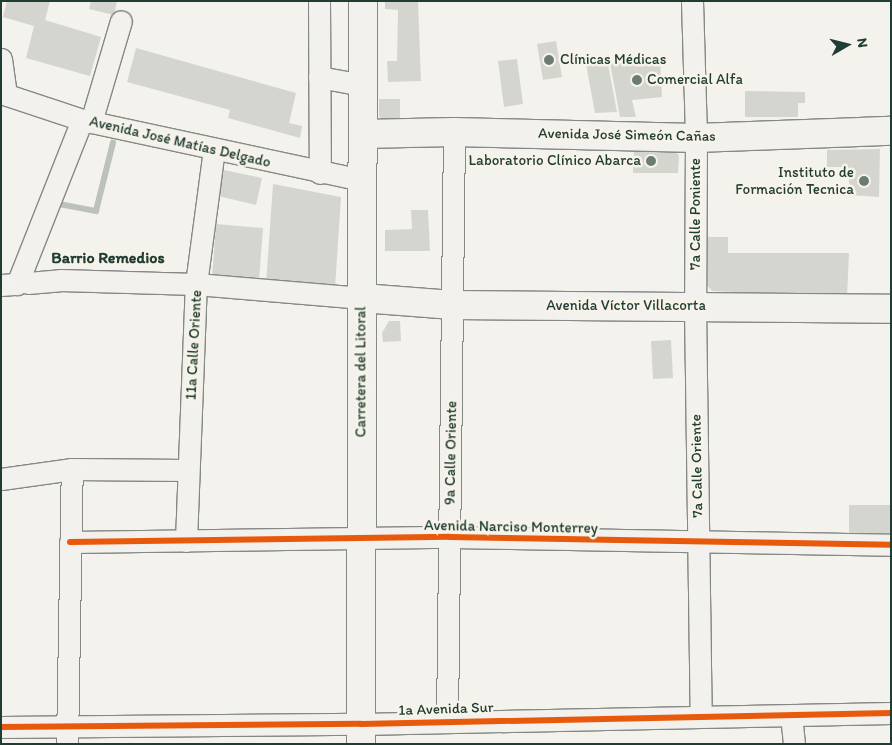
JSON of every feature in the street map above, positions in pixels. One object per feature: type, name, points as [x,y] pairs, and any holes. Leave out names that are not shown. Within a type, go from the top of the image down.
[{"type":"main road","name":"Carretera del Litoral","points":[[361,734],[362,1]]},
{"type":"main road","name":"Avenida José Simeón Cañas","points":[[363,134],[454,132],[696,138],[891,131]]},
{"type":"main road","name":"Avenida Víctor Villacorta","points":[[362,298],[453,305],[891,308]]},
{"type":"street","points":[[319,1],[320,173]]},
{"type":"street","name":"7a Calle Poniente","points":[[692,1],[696,138],[695,306]]},
{"type":"street","points":[[120,20],[87,121],[16,284],[60,280],[196,284],[362,298]]},
{"type":"street","points":[[1,59],[3,94]]},
{"type":"street","points":[[319,77],[363,84]]},
{"type":"street","name":"Avenida José Matías Delgado","points":[[3,94],[87,121],[320,173],[361,180]]},
{"type":"street","name":"9a Calle Oriente","points":[[447,721],[454,132]]},
{"type":"street","name":"11a Calle Oriente","points":[[186,541],[196,284],[214,149]]},
{"type":"street","name":"7a Calle Oriente","points":[[695,306],[701,716]]},
{"type":"street","points":[[67,735],[72,469]]},
{"type":"street","points":[[1,479],[72,469],[188,470]]},
{"type":"street","name":"Avenida Narciso Monterrey","points":[[70,542],[360,540],[450,537],[891,545]]},
{"type":"street","name":"1a Avenida Sur","points":[[1,727],[67,735],[361,734],[447,721],[891,713]]},
{"type":"street","points":[[791,715],[794,744]]},
{"type":"building","points":[[7,1],[50,1],[45,20],[101,37],[90,76],[26,58],[34,26],[3,17]]},
{"type":"building","points":[[91,1],[117,1],[114,15],[89,9]]},
{"type":"building","points":[[385,1],[418,1],[421,81],[388,82],[387,61],[397,61],[398,10],[385,9]]},
{"type":"building","name":"Clínicas Médicas","points":[[556,41],[562,77],[543,80],[537,44]]},
{"type":"building","points":[[136,48],[296,93],[289,123],[302,126],[300,138],[228,118],[230,110],[127,82]]},
{"type":"building","name":"Comercial Alfa","points":[[660,57],[662,97],[632,100],[636,117],[620,117],[610,63]]},
{"type":"building","points":[[517,59],[523,104],[504,107],[498,61]]},
{"type":"building","points":[[607,59],[617,112],[595,113],[586,64]]},
{"type":"building","points":[[745,91],[805,92],[805,103],[798,103],[798,117],[745,117]]},
{"type":"building","points":[[379,99],[400,99],[400,123],[386,123],[379,116]]},
{"type":"building","points":[[634,148],[670,148],[679,155],[678,173],[633,173]]},
{"type":"building","name":"Instituto de Formación Tecnica","points":[[880,149],[879,197],[850,195],[848,167],[827,167],[827,150]]},
{"type":"building","points":[[224,170],[262,178],[256,205],[218,196]]},
{"type":"building","points":[[273,184],[341,197],[335,288],[266,284]]},
{"type":"building","points":[[411,210],[428,210],[430,251],[385,251],[385,230],[412,229]]},
{"type":"building","points":[[216,224],[263,228],[259,280],[212,277]]},
{"type":"building","points":[[707,237],[728,237],[728,253],[849,253],[847,297],[712,291],[706,284]]},
{"type":"building","points":[[389,321],[400,321],[401,341],[383,342],[382,333]]},
{"type":"building","points":[[671,340],[673,378],[653,379],[651,341]]},
{"type":"building","points":[[849,505],[891,505],[891,533],[849,533]]},
{"type":"waterway","points":[[54,203],[96,211],[113,143]]},
{"type":"cycle path","points":[[70,542],[450,537],[891,545]]},
{"type":"cycle path","points":[[1,727],[361,724],[891,713]]},
{"type":"place","name":"Clínicas Médicas","points":[[549,60]]},
{"type":"place","name":"Comercial Alfa","points":[[637,80]]},
{"type":"place","name":"Laboratorio Clínico Abarca","points":[[651,161]]},
{"type":"place","name":"Instituto de Formación Tecnica","points":[[864,181]]},
{"type":"district","name":"Barrio Remedios","points":[[108,258]]}]
